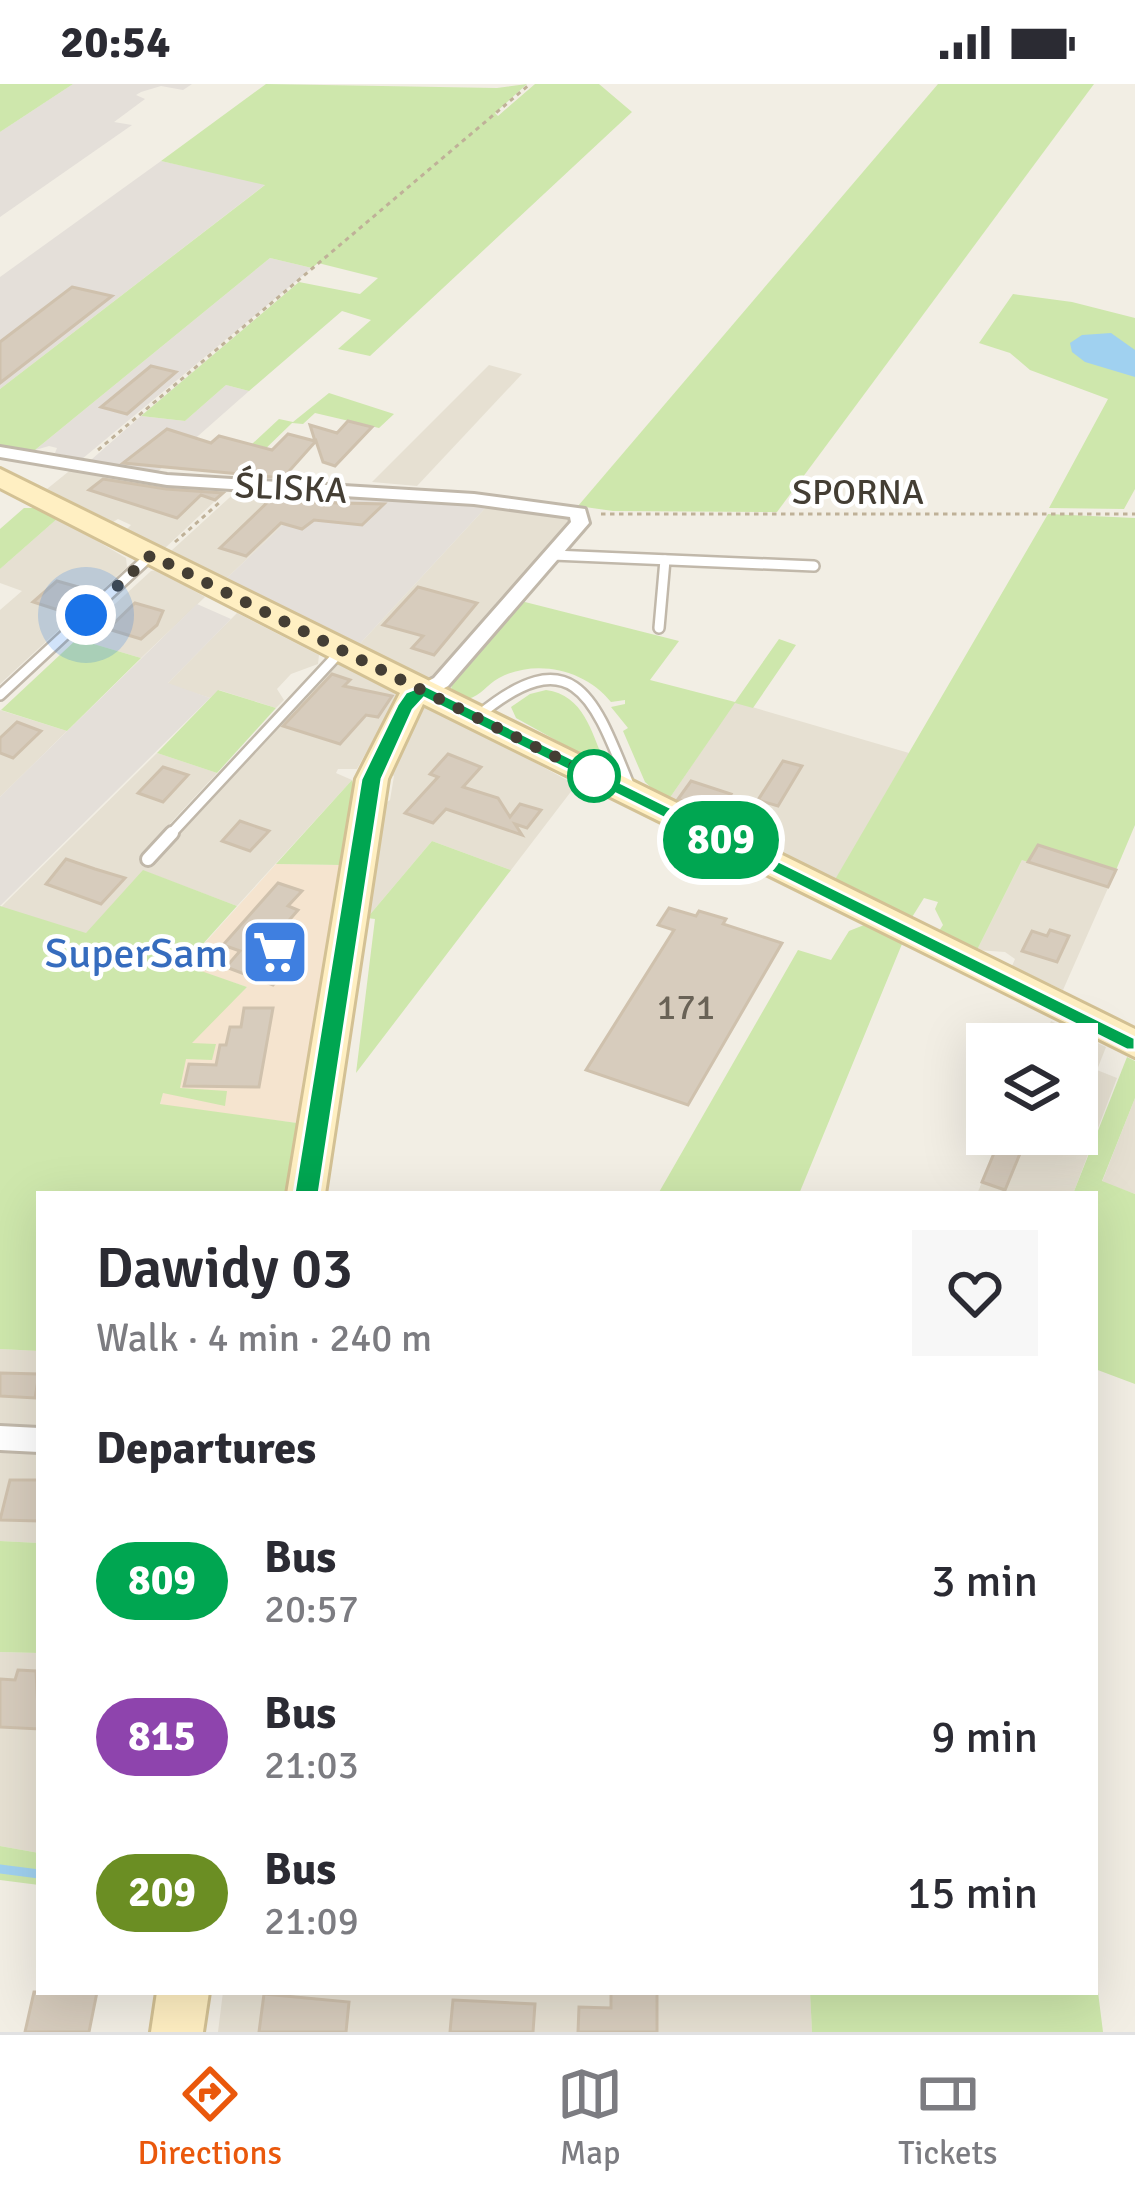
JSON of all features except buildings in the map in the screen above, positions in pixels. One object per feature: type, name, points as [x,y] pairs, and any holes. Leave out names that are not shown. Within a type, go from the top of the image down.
[{"type":"street","name":"ŚLISKA","points":[[0,452],[166,480],[540,505],[569,508],[582,515]]},
{"type":"street","points":[[0,477],[1135,1044]]},
{"type":"street","points":[[306,1191],[372,779],[413,696],[441,682],[553,555],[582,515]]},
{"type":"street","points":[[0,1438],[36,1440]]},
{"type":"street","points":[[177,2032],[183,1995]]},
{"type":"lane","points":[[553,555],[814,566]]},
{"type":"lane","points":[[0,695],[154,557]]},
{"type":"lane","points":[[658,628],[665,560]]},
{"type":"lane","points":[[148,859],[341,651]]},
{"type":"lane","points":[[478,716],[522,683],[550,679],[580,687],[593,700],[634,796]]},
{"type":"path","points":[[80,465],[530,84]]},
{"type":"path","points":[[154,557],[239,484]]},
{"type":"path","name":"SPORNA","points":[[582,515],[1135,514]]},
{"type":"shaded area","points":[[73,84],[192,84],[183,90],[161,86],[136,95],[145,99],[114,122],[132,125],[0,217],[0,132]]},
{"type":"shaded area","points":[[161,161],[266,184],[0,389],[0,277]]},
{"type":"shaded area","points":[[270,258],[312,268],[82,459],[55,453],[57,448],[49,446],[35,450]]},
{"type":"shaded area","points":[[489,365],[522,374],[417,486],[372,482]]},
{"type":"shaded area","points":[[226,385],[249,391],[156,473],[91,460],[141,416],[185,421]]},
{"type":"shaded area","points":[[73,468],[230,487],[165,548],[127,529],[131,525],[118,519],[113,522],[47,489]]},
{"type":"shaded area","points":[[240,488],[317,492],[227,578],[171,551]]},
{"type":"shaded area","points":[[317,492],[488,505],[356,648],[227,578]]},
{"type":"shaded area","points":[[488,505],[571,514],[574,521],[511,594],[495,604],[498,608],[439,676],[428,680],[356,648]]},
{"type":"shaded area","points":[[58,518],[126,558],[127,567],[0,684],[0,610],[22,591],[0,583],[0,569]]},
{"type":"shaded area","points":[[151,571],[205,597],[141,658],[77,639]]},
{"type":"shaded area","points":[[197,604],[231,619],[168,683],[210,698],[0,906],[0,797]]},
{"type":"shaded area","points":[[237,613],[319,655],[318,664],[291,674],[277,689],[284,700],[276,708],[219,690],[210,698],[167,684]]},
{"type":"shaded area","points":[[338,662],[399,693],[357,769],[338,769],[336,773],[352,780],[237,906],[144,871],[86,934],[1,907],[157,753],[217,773],[141,855],[153,861]]},
{"type":"shaded area","points":[[735,702],[909,753],[835,881],[728,830],[734,819],[718,813],[708,824],[667,802]]},
{"type":"shaded area","points":[[431,705],[512,745],[510,749],[576,785],[511,870],[432,841],[367,918],[383,805],[390,800],[394,776],[389,774],[421,708]]},
{"type":"shaded area","points":[[0,710],[67,731],[0,797]]},
{"type":"shaded area","points":[[1038,845],[1116,870],[1063,990],[1012,966],[1015,959],[1005,952],[977,950],[1022,860]]},
{"type":"shaded area","points":[[276,864],[341,865],[304,1124],[160,1105],[170,1060],[247,987],[184,966]]},
{"type":"shaded area","points":[[1098,1043],[1106,1047],[1098,1067]]},
{"type":"shaded area","points":[[1098,1070],[1117,1078],[1098,1128]]},
{"type":"shaded area","points":[[1135,1098],[1135,1194],[1102,1182]]},
{"type":"shaded area","points":[[993,1155],[1088,1155],[1074,1191],[978,1191]]},
{"type":"shaded area","points":[[0,1349],[36,1351],[36,1434],[0,1432]]},
{"type":"shaded area","points":[[0,1444],[36,1446],[36,1543],[0,1541]]},
{"type":"shaded area","points":[[0,1652],[36,1653],[36,1852],[0,1846]]},
{"type":"shaded area","points":[[223,1995],[810,1995],[812,2032],[218,2032]]},
{"type":"green space","points":[[0,84],[73,84],[0,132]]},
{"type":"green space","points":[[266,84],[497,88],[527,84],[495,113],[498,116],[535,84],[599,84],[632,112],[370,356],[338,349],[371,320],[342,311],[249,391],[226,385],[185,421],[141,416],[299,282],[360,294],[378,278],[318,263],[312,268],[270,258],[35,450],[0,449],[0,389],[265,185],[161,161]]},
{"type":"green space","points":[[938,84],[1094,84],[777,512],[613,511],[578,506]]},
{"type":"green space","points":[[1013,294],[1135,318],[1135,489],[1124,509],[1049,508],[1108,399],[1030,370],[1010,353],[979,343]]},
{"type":"green space","points":[[329,393],[394,414],[379,428],[315,413],[303,424],[292,423],[257,457],[230,450],[240,441],[252,444],[279,419],[293,422]]},
{"type":"green space","points":[[24,508],[58,518],[0,569],[0,529]]},
{"type":"green space","points":[[1048,514],[1135,518],[1135,825],[1116,870],[1038,846],[1028,862],[1022,860],[977,950],[939,931],[943,925],[935,909],[938,902],[924,898],[909,922],[833,883]]},
{"type":"green space","points":[[521,601],[679,641],[650,680],[735,702],[779,639],[796,645],[753,708],[735,703],[667,802],[645,782],[623,731],[628,728],[611,707],[625,700],[611,702],[588,682],[544,668],[513,672],[468,699],[451,691],[452,682]]},
{"type":"green space","points":[[77,639],[141,658],[67,731],[1,710]]},
{"type":"green space","points":[[218,690],[276,708],[217,773],[157,753]]},
{"type":"green space","points":[[546,690],[578,707],[605,763],[597,763],[516,718],[511,707]]},
{"type":"green space","points":[[352,780],[341,865],[276,864]]},
{"type":"green space","points":[[432,841],[511,870],[356,1073],[375,919],[367,918]]},
{"type":"green space","points":[[143,870],[237,906],[184,965],[247,987],[192,1043],[216,1044],[212,1060],[186,1059],[180,1088],[227,1091],[225,1106],[163,1093],[160,1104],[304,1124],[293,1191],[36,1191],[36,1351],[0,1349],[0,906],[86,933]]},
{"type":"green space","points":[[864,925],[902,944],[800,1191],[660,1191],[798,950],[831,960],[849,931]]},
{"type":"green space","points":[[1127,1057],[1135,1061],[1135,1098],[1102,1181],[1135,1194],[1135,1384],[1098,1370],[1098,1191],[1074,1191],[1088,1155],[1098,1155],[1098,1131]]},
{"type":"green space","points":[[0,1541],[36,1543],[36,1653],[0,1652]]},
{"type":"green space","points":[[0,1846],[36,1852],[36,1885],[0,1880]]},
{"type":"green space","points":[[1098,1992],[1103,2032],[812,2032],[810,1995]]},
{"type":"water","points":[[1111,333],[1135,350],[1135,377],[1085,362],[1072,352],[1070,343],[1082,335]]},
{"type":"waterway","points":[[0,1869],[36,1874]]},
{"type":"bus line","name":"809","points":[[307,1191],[372,779],[404,709],[413,696],[424,691],[1135,1044]]},
{"type":"place","name":"SuperSam","points":[[275,952]]},
{"type":"route","points":[[86,615],[151,555],[602,780],[594,776]]}]
